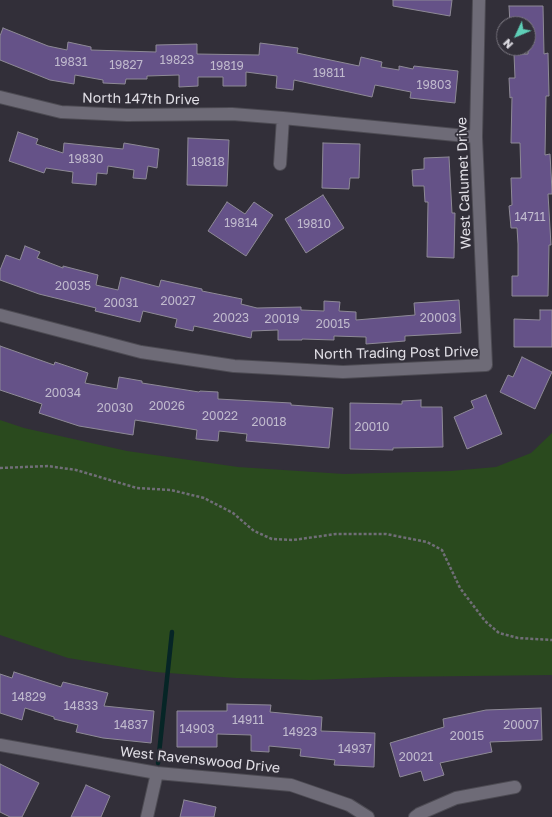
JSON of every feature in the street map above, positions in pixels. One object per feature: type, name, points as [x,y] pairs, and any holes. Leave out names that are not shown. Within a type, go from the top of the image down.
[{"type":"street","name":"West Calumet Drive","points":[[479,0],[476,137],[486,365]]},
{"type":"street","name":"North 147th Drive","points":[[0,97],[61,112],[127,115],[232,114],[476,137]]},
{"type":"street","points":[[280,164],[284,118]]},
{"type":"street","name":"North Trading Post Drive","points":[[0,315],[141,352],[234,366],[343,372],[486,365]]},
{"type":"street","name":"West Ravenswood Drive","points":[[0,745],[157,773],[291,785],[349,805],[368,817]]},
{"type":"street","points":[[148,817],[157,773]]},
{"type":"street","points":[[414,817],[456,798],[515,787]]},
{"type":"path","points":[[0,468],[48,466],[76,470],[137,488],[171,490],[204,498],[233,513],[254,531],[272,539],[293,540],[336,534],[386,534],[427,542],[442,550],[460,588],[485,621],[500,632],[518,638],[552,640]]},
{"type":"green space","points":[[0,420],[24,428],[127,451],[238,467],[344,474],[451,471],[496,467],[531,453],[552,433],[552,675],[388,677],[311,680],[236,678],[155,672],[68,658],[0,635]]},
{"type":"building","points":[[393,0],[452,0],[450,16],[393,6]]},
{"type":"building","points":[[509,6],[543,6],[544,54],[548,53],[549,96],[546,96],[545,155],[550,154],[552,191],[552,194],[548,194],[551,245],[549,245],[548,296],[512,296],[512,276],[518,276],[518,244],[517,228],[511,228],[509,206],[512,205],[511,178],[521,178],[520,143],[511,143],[512,97],[510,98],[509,78],[515,78],[514,56],[536,56],[536,16],[510,16]]},
{"type":"building","points":[[3,28],[48,46],[67,50],[68,42],[91,47],[91,50],[156,52],[156,45],[197,44],[197,54],[259,55],[260,43],[298,48],[297,53],[359,66],[361,57],[382,62],[381,67],[399,70],[399,66],[413,69],[414,66],[458,71],[455,103],[410,98],[411,92],[375,85],[372,97],[294,80],[293,90],[276,88],[277,76],[246,72],[246,86],[223,86],[223,77],[198,77],[198,86],[179,87],[179,75],[147,76],[147,79],[126,79],[125,84],[103,83],[103,80],[75,75],[74,84],[50,80],[0,60],[0,36]]},
{"type":"building","points":[[18,132],[38,139],[36,144],[63,153],[64,143],[123,149],[124,143],[159,149],[157,168],[148,166],[146,179],[133,178],[134,170],[108,166],[107,174],[97,173],[96,185],[72,183],[73,172],[46,168],[44,173],[9,161]]},
{"type":"building","points":[[188,138],[229,140],[227,186],[187,185]]},
{"type":"building","points":[[323,143],[360,144],[359,178],[350,178],[349,189],[322,188]]},
{"type":"building","points":[[449,157],[452,213],[455,213],[454,258],[427,257],[428,202],[425,202],[424,186],[413,186],[412,170],[424,169],[424,158]]},
{"type":"building","points":[[323,195],[344,228],[306,253],[285,219]]},
{"type":"building","points":[[227,202],[245,214],[254,202],[273,215],[246,256],[208,231]]},
{"type":"building","points":[[25,246],[40,252],[37,258],[63,268],[63,266],[98,275],[96,285],[118,290],[121,277],[159,287],[161,280],[202,289],[202,291],[242,299],[241,304],[257,308],[301,307],[301,310],[324,311],[324,301],[340,302],[339,311],[356,312],[356,320],[415,315],[414,303],[459,300],[461,333],[405,336],[405,341],[366,344],[366,337],[334,336],[334,340],[278,340],[278,330],[252,331],[251,338],[194,326],[193,331],[175,327],[177,319],[143,311],[140,322],[95,311],[96,308],[39,294],[0,280],[0,270],[6,255],[20,260]]},
{"type":"building","points":[[540,310],[552,310],[552,347],[514,347],[514,319],[540,320]]},
{"type":"building","points":[[0,346],[54,365],[55,362],[88,373],[85,383],[117,389],[119,377],[142,381],[142,383],[199,392],[218,392],[218,399],[291,403],[291,405],[333,408],[329,448],[246,441],[247,434],[219,431],[218,441],[196,439],[197,430],[135,420],[133,435],[79,426],[39,413],[42,404],[0,390]]},
{"type":"building","points":[[522,357],[552,372],[535,409],[500,392],[508,375],[513,377]]},
{"type":"building","points":[[486,395],[502,434],[467,449],[454,417],[474,408],[471,401]]},
{"type":"building","points":[[421,400],[421,407],[442,407],[443,447],[393,448],[393,450],[350,449],[350,403],[402,404],[402,401]]},
{"type":"building","points":[[14,672],[61,687],[63,682],[108,693],[104,706],[154,711],[151,743],[103,738],[76,732],[78,725],[54,719],[54,717],[25,708],[22,720],[0,713],[0,674],[12,678]]},
{"type":"building","points":[[227,704],[271,705],[270,712],[322,717],[321,731],[375,733],[374,767],[334,765],[335,760],[300,756],[301,749],[269,746],[269,752],[251,751],[251,735],[217,734],[217,747],[177,747],[177,711],[227,711]]},
{"type":"building","points":[[541,708],[542,740],[490,742],[492,752],[440,763],[444,775],[424,781],[421,771],[400,777],[390,743],[444,727],[443,719],[486,710]]},
{"type":"building","points":[[0,764],[39,783],[22,817],[10,817],[0,812]]},
{"type":"building","points":[[86,785],[110,796],[101,817],[71,817]]},
{"type":"building","points":[[184,800],[216,807],[214,817],[180,817]]},
{"type":"waterway","points":[[158,763],[172,632]]}]
